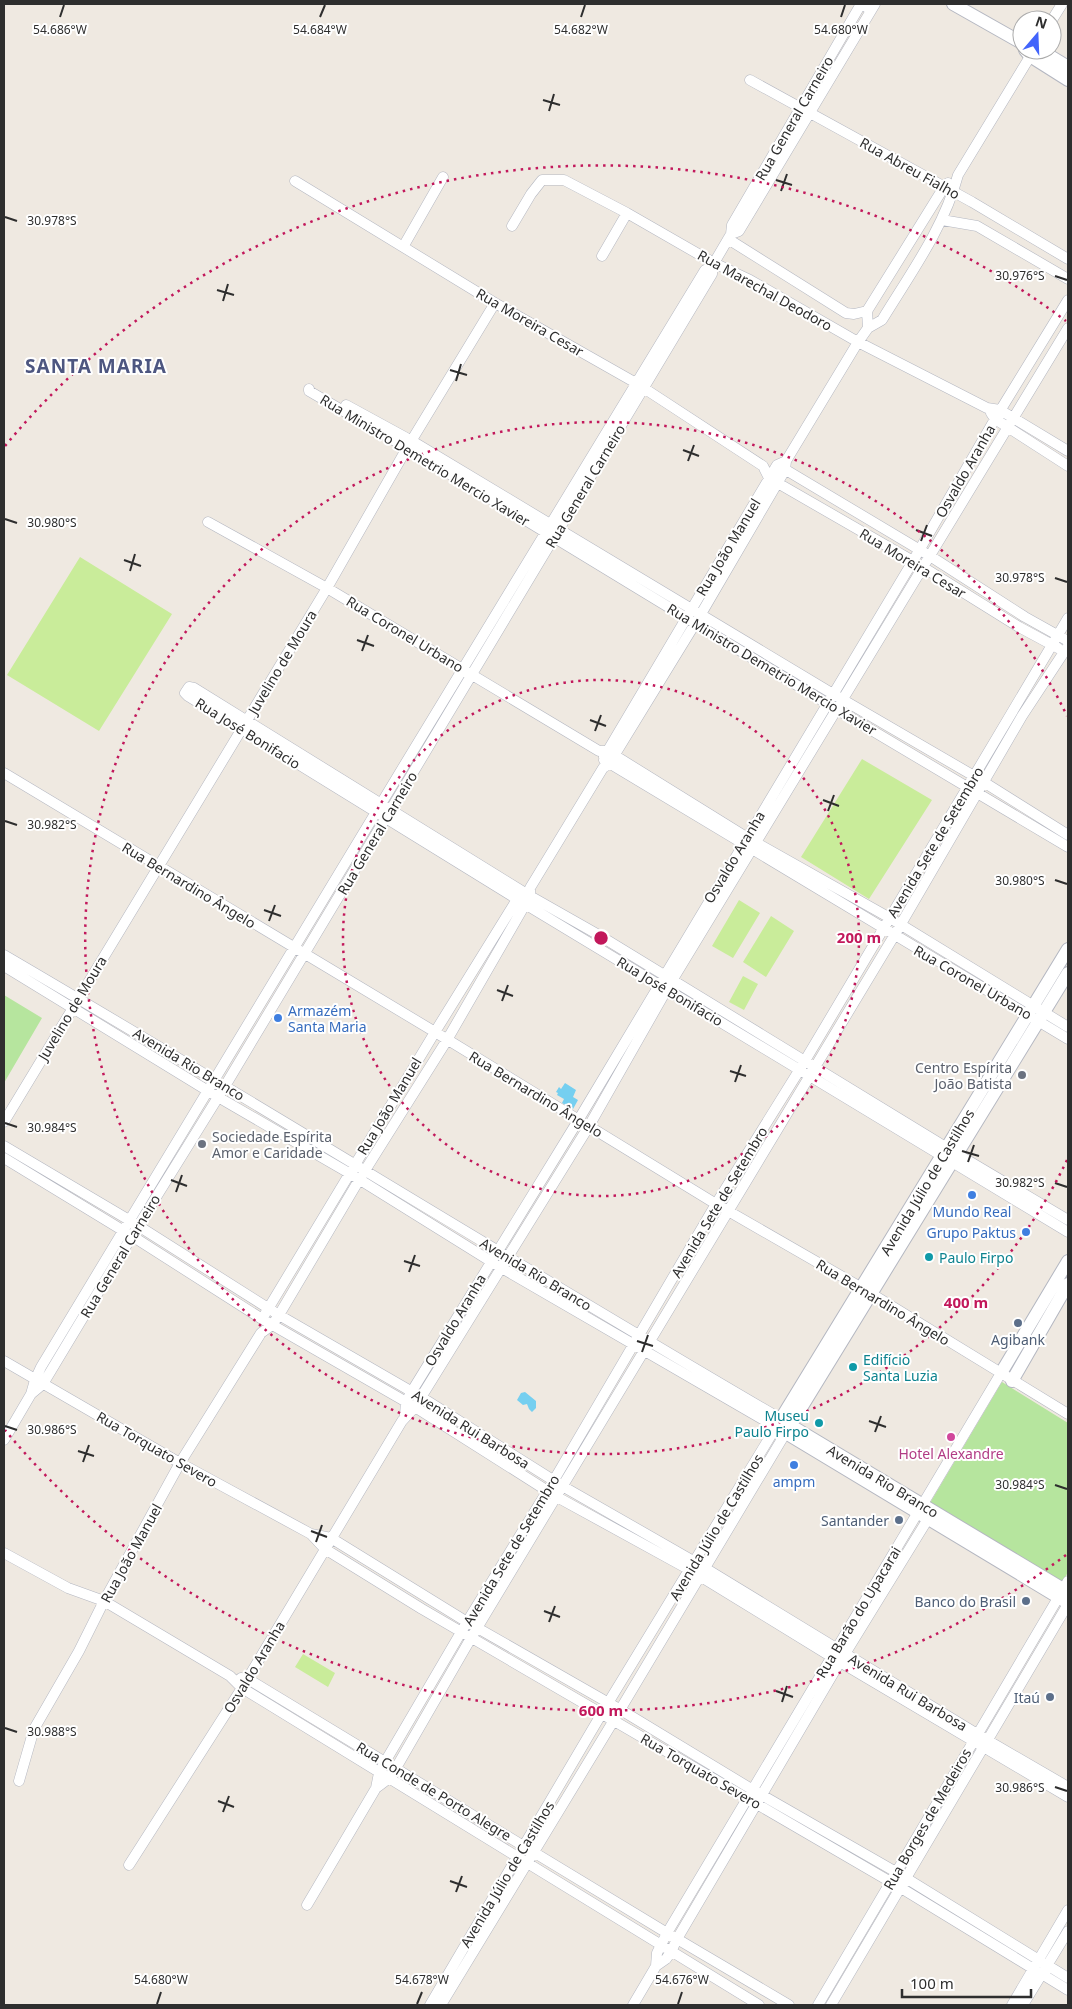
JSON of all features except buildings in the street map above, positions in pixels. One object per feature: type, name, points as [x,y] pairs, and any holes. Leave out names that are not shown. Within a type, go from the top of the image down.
[{"type":"street","points":[[861,4],[873,7]]},
{"type":"street","name":"Rua General Carneiro","points":[[761,185],[779,143],[861,4]]},
{"type":"street","points":[[954,4],[1012,38]]},
{"type":"street","name":"Rua General Carneiro","points":[[4,1440],[127,1233],[179,1160],[226,1086],[323,924],[345,886],[360,850],[525,575],[547,528],[571,499],[590,469],[693,297],[704,270],[715,262],[728,239],[732,225],[744,213],[761,185],[789,149],[873,7]]},
{"type":"street","points":[[841,38],[851,45]]},
{"type":"street","name":"Rua João Manuel","points":[[867,311],[958,175],[1021,60]]},
{"type":"street","points":[[1043,60],[1068,80]]},
{"type":"street","points":[[1053,60],[1068,67]]},
{"type":"street","points":[[818,76],[829,82]]},
{"type":"street","name":"Rua Abreu Fialho","points":[[750,80],[1068,259]]},
{"type":"street","points":[[779,143],[789,149]]},
{"type":"street","points":[[403,248],[443,177]]},
{"type":"street","name":"Rua Marechal Deodoro","points":[[512,226],[531,194],[542,180],[564,180],[750,280],[858,342],[1068,451]]},
{"type":"street","name":"Rua Moreira Cesar","points":[[295,181],[495,303],[640,386],[763,466]]},
{"type":"street","name":"Rua João Manuel","points":[[260,1333],[272,1325],[280,1315],[361,1176],[447,1040],[486,972],[525,896],[606,758],[858,342],[868,328],[882,320],[942,220],[948,190]]},
{"type":"street","points":[[602,256],[627,213]]},
{"type":"street","name":"Rua Abreu Fialho","points":[[942,220],[977,226],[1068,279]]},
{"type":"street","name":"Rua Marechal Deodoro","points":[[728,239],[846,313],[854,314],[867,311]]},
{"type":"street","name":"Osvaldo Aranha","points":[[406,1415],[406,1402],[412,1391],[497,1250],[666,982],[755,847],[836,709],[838,697],[919,550],[997,414],[1068,300]]},
{"type":"street","name":"Juvelino de Moura","points":[[4,1122],[327,588],[410,444],[495,303]]},
{"type":"street","points":[[867,311],[868,328]]},
{"type":"street","points":[[1058,316],[1068,322]]},
{"type":"street","name":"Osvaldo Aranha","points":[[129,1865],[248,1679],[406,1415],[415,1407],[589,1126],[744,840],[827,703],[838,697],[923,567],[1068,328]]},
{"type":"street","name":"Rua Ministro Demetrio Mercio Xavier","points":[[410,444],[309,391],[310,386],[410,444],[693,616],[984,782],[1049,829],[1068,847]]},
{"type":"street","name":"Rua Marechal Deodoro","points":[[1010,422],[1068,466]]},
{"type":"street","points":[[763,466],[783,465]]},
{"type":"street","name":"Rua Moreira Cesar","points":[[783,465],[856,514],[930,556],[1025,617],[1068,641]]},
{"type":"street","points":[[763,466],[773,481]]},
{"type":"street","name":"Rua Moreira Cesar","points":[[773,481],[913,561],[1019,627],[1067,651]]},
{"type":"street","points":[[958,483],[969,490]]},
{"type":"street","name":"Rua General Carneiro","points":[[525,575],[557,533],[571,499]]},
{"type":"street","points":[[849,525],[856,514]]},
{"type":"street","name":"Rua Coronel Urbano","points":[[208,522],[327,588],[468,672],[606,758],[744,840],[894,936],[996,989]]},
{"type":"street","name":"Rua Ministro Demetrio Mercio Xavier","points":[[693,616],[836,709],[967,787],[1049,829],[1068,835]]},
{"type":"street","points":[[1019,627],[1025,617]]},
{"type":"street","name":"Avenida Sete de Setembro","points":[[307,1904],[376,1788],[379,1773],[385,1762],[716,1204],[894,936],[978,793],[1052,645],[1068,618]]},
{"type":"street","name":"Avenida Sete de Setembro","points":[[376,1788],[388,1779],[396,1768],[471,1638],[564,1487],[728,1211],[883,929],[967,787],[1018,713],[1067,651]]},
{"type":"street","name":"Rua José Bonifacio","points":[[244,724],[188,696],[185,693],[186,690],[189,687],[194,688],[244,724],[383,811],[525,896],[597,934],[666,982],[950,1156],[991,1180],[1068,1220]]},
{"type":"street","name":"Rua Bernardino Ângelo","points":[[4,773],[579,1119],[716,1204],[867,1291],[1068,1414]]},
{"type":"street","name":"Rua Coronel Urbano","points":[[755,847],[890,918],[996,989],[1036,1013],[1068,1027]]},
{"type":"street","name":"Rua General Carneiro","points":[[134,1223],[169,1154],[229,1054],[336,879],[360,850]]},
{"type":"street","points":[[336,879],[345,886]]},
{"type":"street","name":"Rua João Manuel","points":[[18,1782],[34,1729],[79,1651],[104,1601],[180,1463],[260,1333],[262,1319],[268,1308],[434,1032],[476,965],[525,896]]},
{"type":"street","name":"Rua José Bonifacio","points":[[525,896],[591,943],[666,982]]},
{"type":"street","points":[[313,916],[323,924]]},
{"type":"street","points":[[591,943],[597,934]]},
{"type":"street","name":"Avenida Júlio de Castilhos","points":[[441,2005],[518,1856],[602,1713],[754,1464],[783,1426],[950,1156],[1036,1013],[1068,949]]},
{"type":"street","name":"Avenida Rio Branco","points":[[4,955],[10,966],[72,1007],[284,1136],[351,1169]]},
{"type":"street","points":[[476,965],[486,972]]},
{"type":"street","name":"Avenida Rio Branco","points":[[10,966],[78,997],[290,1126],[425,1221],[588,1318],[636,1340]]},
{"type":"street","name":"Avenida Júlio de Castilhos","points":[[1036,1013],[1068,972]]},
{"type":"street","points":[[270,987],[281,994]]},
{"type":"street","name":"Rua Coronel Urbano","points":[[1036,1013],[1068,1039]]},
{"type":"street","points":[[248,1023],[259,1030]]},
{"type":"street","points":[[148,1053],[154,1043]]},
{"type":"street","points":[[229,1054],[240,1061]]},
{"type":"street","points":[[382,1119],[393,1126]]},
{"type":"street","points":[[284,1136],[290,1126]]},
{"type":"street","name":"Avenida Rui Barbosa","points":[[4,1146],[134,1223],[268,1308],[412,1391],[659,1547],[985,1744],[1050,1781],[1068,1787]]},
{"type":"street","points":[[169,1154],[179,1160]]},
{"type":"street","name":"Avenida Rui Barbosa","points":[[4,1158],[196,1276],[262,1319],[415,1407],[557,1497],[659,1547]]},
{"type":"street","name":"Avenida Rio Branco","points":[[361,1176],[431,1211],[497,1250],[594,1309],[647,1347],[1066,1594]]},
{"type":"street","points":[[55,1189],[60,1180]]},
{"type":"street","name":"Rua José Bonifacio","points":[[991,1180],[1068,1232]]},
{"type":"street","points":[[425,1221],[431,1211]]},
{"type":"street","points":[[318,1226],[328,1233]]},
{"type":"street","name":"Rua Barão do Upacarai","points":[[633,2005],[656,1966],[671,1952],[821,1696],[1000,1373],[1068,1261]]},
{"type":"street","points":[[196,1276],[202,1266]]},
{"type":"street","points":[[1012,1381],[1068,1284]]},
{"type":"street","points":[[588,1318],[594,1309]]},
{"type":"street","points":[[344,1366],[350,1356]]},
{"type":"street","name":"Rua Torquato Severo","points":[[4,1361],[180,1463],[311,1534],[331,1538],[467,1622],[657,1732],[750,1794],[813,1831],[890,1882],[904,1884],[1040,1967],[1068,1990]]},
{"type":"street","name":"Avenida Júlio de Castilhos","points":[[430,2005],[534,1852],[621,1710],[764,1469],[783,1426]]},
{"type":"street","points":[[514,1470],[521,1459]]},
{"type":"street","points":[[754,1464],[764,1469]]},
{"type":"street","name":"Rua Barão do Upacarai","points":[[656,1966],[657,1953],[667,1933],[834,1652],[925,1511]]},
{"type":"street","points":[[715,1529],[725,1534]]},
{"type":"street","name":"Rua Torquato Severo","points":[[311,1534],[325,1549],[422,1609],[650,1742],[750,1794]]},
{"type":"street","name":"Rua Conde de Porto Alegre","points":[[4,1552],[68,1588],[104,1601],[230,1676],[242,1688],[388,1779],[518,1856],[759,2005]]},
{"type":"street","name":"Rua Borges de Medeiros","points":[[831,2005],[872,1915],[890,1882],[1039,1629],[1066,1594]]},
{"type":"street","name":"Rua Borges de Medeiros","points":[[818,2005],[882,1920],[904,1884],[1049,1636],[1066,1594]]},
{"type":"street","points":[[422,1609],[429,1598]]},
{"type":"street","points":[[1039,1629],[1049,1636]]},
{"type":"street","points":[[442,1665],[452,1671]]},
{"type":"street","points":[[537,1677],[544,1666]]},
{"type":"street","name":"Rua Conde de Porto Alegre","points":[[230,1676],[248,1679],[667,1933],[790,2005]]},
{"type":"street","points":[[812,1690],[821,1696]]},
{"type":"street","points":[[997,1699],[1008,1706]]},
{"type":"street","points":[[795,1718],[804,1724]]},
{"type":"street","points":[[650,1742],[657,1732]]},
{"type":"street","points":[[342,1750],[349,1740]]},
{"type":"street","name":"Avenida Rui Barbosa","points":[[1050,1781],[1068,1797]]},
{"type":"street","points":[[453,1818],[461,1808]]},
{"type":"street","name":"Rua Torquato Severo","points":[[813,1831],[896,1872],[904,1884]]},
{"type":"street","points":[[709,1863],[719,1868]]},
{"type":"street","points":[[595,1904],[602,1893]]},
{"type":"street","points":[[1017,2004],[1040,1967],[1068,1910]]},
{"type":"street","points":[[872,1915],[882,1920]]},
{"type":"street","points":[[1040,1967],[1068,1931]]},
{"type":"street","name":"Rua Torquato Severo","points":[[1040,1967],[1068,1978]]},
{"type":"street","points":[[731,1988],[740,1976]]},
{"type":"green space","points":[[80,557],[172,614],[99,731],[7,675]]},
{"type":"green space","points":[[862,759],[932,800],[869,899],[801,857]]},
{"type":"green space","points":[[739,900],[760,913],[733,958],[712,946]]},
{"type":"green space","points":[[771,916],[794,931],[766,977],[743,962]]},
{"type":"green space","points":[[743,976],[758,984],[744,1010],[729,1002]]},
{"type":"green space","points":[[4,995],[42,1018],[4,1083]]},
{"type":"green space","points":[[1002,1382],[1068,1423],[1068,1572],[1062,1583],[930,1503]]},
{"type":"green space","points":[[303,1654],[335,1673],[328,1687],[295,1667]]},
{"type":"water","points":[[565,1083],[576,1090],[573,1097],[578,1100],[573,1109],[562,1103],[564,1099],[557,1095],[558,1093],[556,1092]]},
{"type":"water","points":[[525,1392],[536,1401],[536,1408],[532,1412],[527,1404],[523,1405],[517,1400],[521,1393]]},
{"type":"place","name":"Armazém Santa Maria","points":[[278,1018]]},
{"type":"place","name":"Centro Espírita João Batista","points":[[1022,1075]]},
{"type":"place","name":"Sociedade Espírita Amor e Caridade","points":[[202,1144]]},
{"type":"place","name":"Mundo Real","points":[[972,1195]]},
{"type":"place","name":"Grupo Paktus","points":[[1026,1232]]},
{"type":"place","name":"Paulo Firpo","points":[[929,1257]]},
{"type":"place","name":"Agibank","points":[[1018,1323]]},
{"type":"place","name":"Edifício Santa Luzia","points":[[853,1367]]},
{"type":"place","name":"Museu Paulo Firpo","points":[[819,1423]]},
{"type":"place","name":"Hotel Alexandre","points":[[951,1437]]},
{"type":"place","name":"ampm","points":[[794,1465]]},
{"type":"place","name":"Santander","points":[[899,1520]]},
{"type":"place","name":"Banco do Brasil","points":[[1026,1601]]},
{"type":"place","name":"Itaú","points":[[1050,1697]]},
{"type":"district","name":"SANTA MARIA","points":[[96,366]]}]
